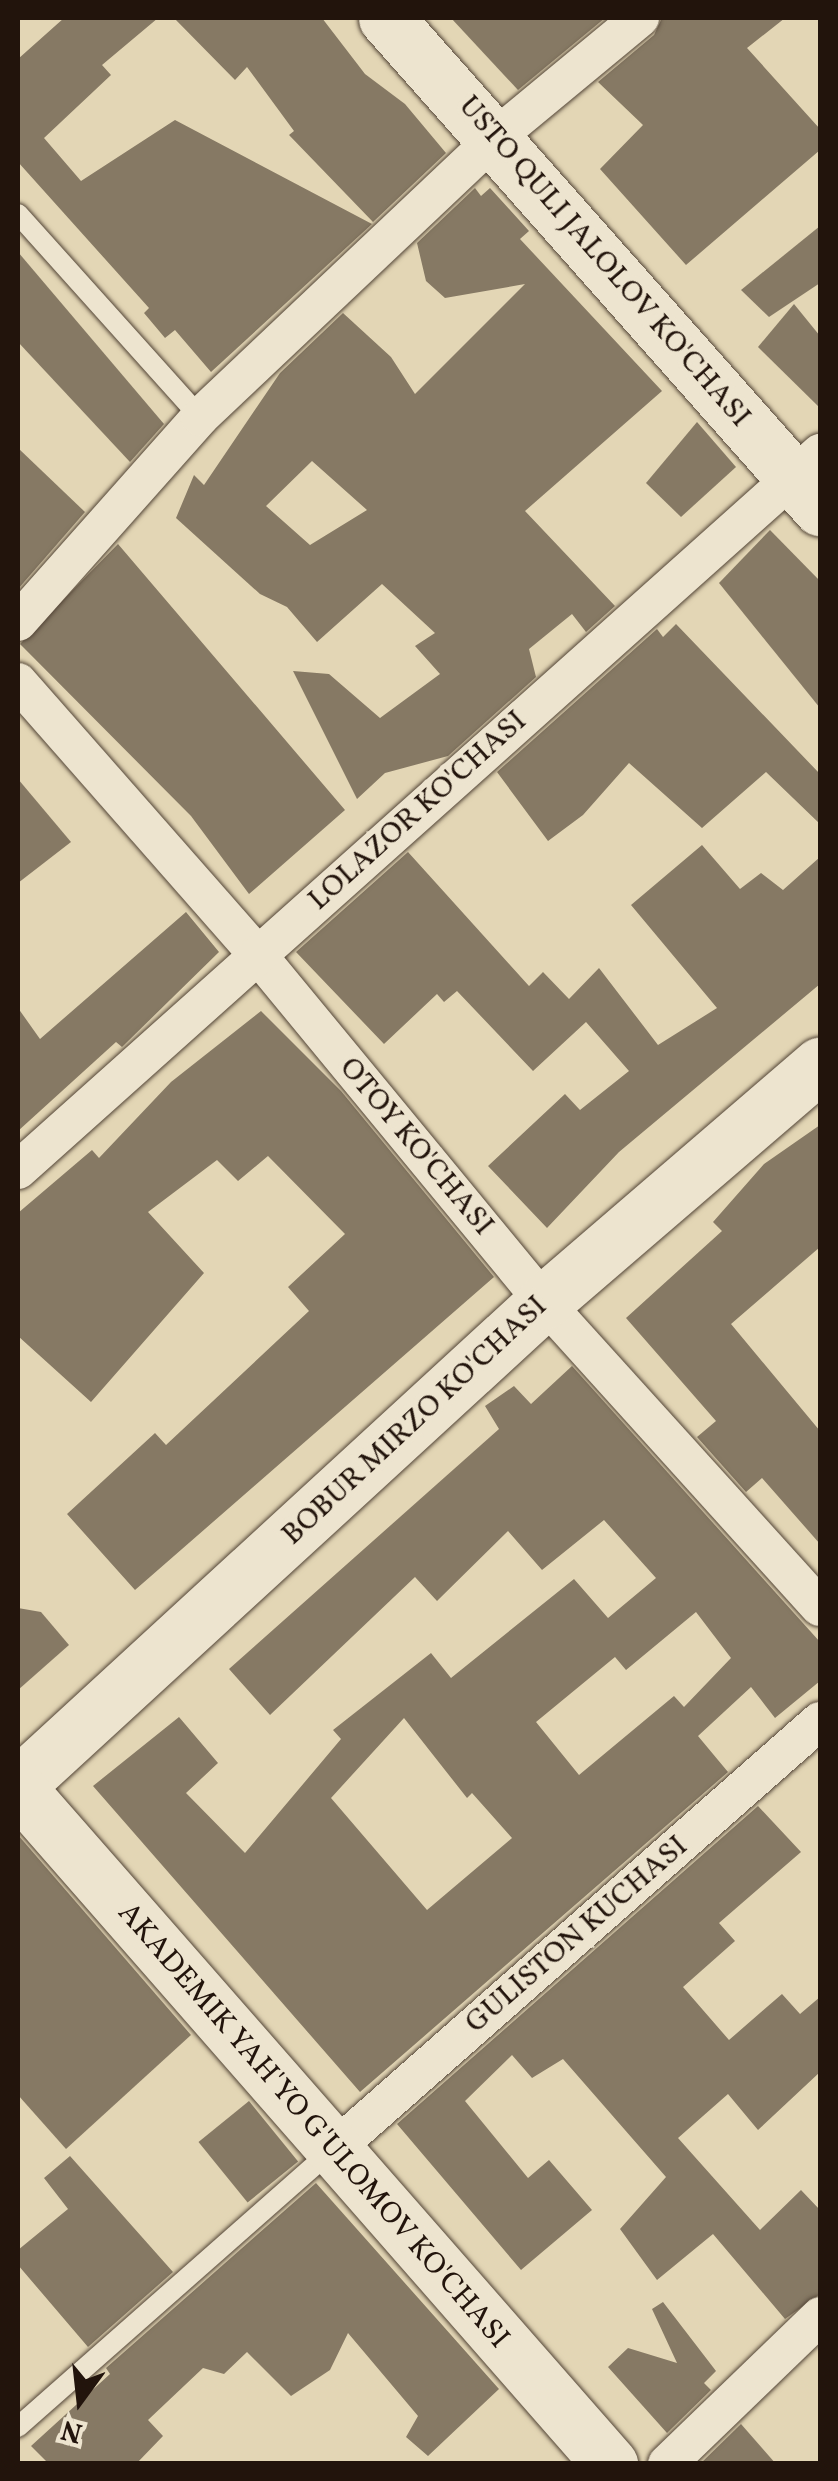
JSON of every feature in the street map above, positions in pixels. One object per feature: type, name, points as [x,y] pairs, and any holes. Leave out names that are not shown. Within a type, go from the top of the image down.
[{"type":"street","name":"USTO QULI JALOLOV KO'CHASI","points":[[386,18],[811,479]]},
{"type":"street","points":[[18,622],[200,417],[496,137],[640,18]]},
{"type":"street","name":"LOLAZOR KO'CHASI","points":[[18,1170],[257,954],[811,479]]},
{"type":"street","name":"OTOY KO'CHASI","points":[[18,682],[257,954],[544,1302],[820,1607]]},
{"type":"street","name":"BOBUR MIRZO KO'CHASI","points":[[18,1786],[544,1302],[820,1066]]},
{"type":"street","name":"GULISTON KUCHASI","points":[[332,2150],[820,1721]]},
{"type":"street","name":"AKADEMIK YAH'YO G'ULOMOV KO'CHASI","points":[[18,1786],[610,2464]]},
{"type":"street","points":[[667,2464],[820,2316]]},
{"type":"lane","points":[[18,214],[200,417]]},
{"type":"lane","points":[[18,2426],[332,2150]]},
{"type":"building","points":[[64,18],[158,18],[102,65],[111,75],[44,138],[81,181],[175,120],[372,224],[211,372],[175,330],[165,338],[144,313],[149,308],[18,162],[18,59]]},
{"type":"building","points":[[174,18],[322,18],[365,74],[405,104],[446,153],[373,222],[289,135],[294,131],[247,67],[235,80]]},
{"type":"building","points":[[451,18],[605,18],[518,90]]},
{"type":"building","points":[[662,18],[785,18],[747,48],[820,129],[820,150],[686,265],[600,169],[643,125],[598,82],[654,35]]},
{"type":"building","points":[[475,188],[481,196],[490,188],[529,231],[520,239],[662,391],[525,511],[615,606],[586,632],[572,614],[529,649],[536,677],[448,756],[385,773],[357,799],[293,671],[329,674],[380,718],[440,674],[415,646],[435,633],[382,584],[317,642],[287,607],[260,594],[176,518],[194,475],[204,485],[280,373],[343,313],[391,357],[415,394],[525,284],[445,298],[426,281],[417,243]],"holes":[[[312,461],[367,510],[310,545],[266,506]]]},
{"type":"building","points":[[820,226],[820,283],[769,317],[741,290]]},
{"type":"building","points":[[18,252],[164,424],[130,462],[18,342]]},
{"type":"building","points":[[794,304],[820,336],[820,408],[758,347]]},
{"type":"building","points":[[697,422],[736,467],[681,517],[646,483]]},
{"type":"building","points":[[18,448],[85,512],[18,589]]},
{"type":"building","points":[[770,530],[820,581],[820,708],[719,583]]},
{"type":"building","points":[[118,544],[345,810],[249,894],[191,816],[20,644]]},
{"type":"building","points":[[676,624],[820,774],[820,824],[766,772],[702,828],[629,763],[583,815],[548,841],[497,772],[657,629],[663,637]]},
{"type":"building","points":[[18,779],[71,842],[18,883]]},
{"type":"building","points":[[702,845],[740,889],[761,873],[783,890],[820,857],[820,984],[619,1152],[547,1228],[488,1166],[565,1094],[580,1110],[629,1071],[586,1022],[533,1071],[457,991],[444,1002],[437,994],[384,1044],[296,952],[408,852],[529,986],[543,972],[569,999],[599,968],[658,1045],[717,1008],[631,905]]},
{"type":"building","points":[[186,912],[219,952],[122,1047],[116,1042],[18,1131],[18,1008],[40,1039]]},
{"type":"building","points":[[261,1011],[341,1091],[494,1277],[135,1590],[67,1514],[155,1433],[166,1445],[309,1311],[288,1287],[345,1234],[268,1156],[238,1181],[217,1160],[148,1212],[204,1273],[91,1402],[18,1336],[18,1213],[92,1150],[99,1158],[171,1082]]},
{"type":"building","points":[[820,1125],[820,1247],[731,1324],[820,1431],[820,1544],[762,1478],[746,1492],[697,1437],[716,1421],[626,1318],[722,1231],[713,1222],[764,1164]]},
{"type":"building","points":[[572,1366],[820,1642],[820,1681],[775,1718],[751,1687],[698,1736],[728,1772],[360,2092],[93,1786],[179,1717],[218,1763],[186,1793],[245,1853],[341,1739],[333,1730],[431,1653],[451,1678],[574,1579],[608,1618],[656,1578],[604,1520],[542,1570],[508,1531],[437,1601],[415,1577],[270,1715],[229,1669],[499,1429],[485,1406],[514,1386],[531,1404]],"holes":[[[696,1612],[731,1658],[684,1707],[674,1696],[579,1775],[536,1722],[615,1657],[626,1670]],[[404,1718],[467,1798],[472,1793],[512,1838],[427,1910],[331,1798]]]},
{"type":"building","points":[[18,1608],[41,1612],[69,1645],[18,1690]]},
{"type":"building","points":[[758,1806],[801,1852],[719,1923],[735,1941],[683,1987],[729,2040],[782,1994],[800,2014],[820,1997],[820,2072],[758,2130],[728,2094],[678,2138],[760,2230],[801,2190],[820,2210],[820,2294],[785,2319],[713,2234],[657,2280],[620,2229],[666,2177],[563,2059],[532,2078],[512,2055],[465,2101],[528,2178],[549,2160],[592,2210],[521,2270],[397,2124]]},
{"type":"building","points":[[18,1835],[191,2035],[66,2149],[18,2095]]},
{"type":"building","points":[[249,2101],[298,2162],[248,2203],[198,2142]]},
{"type":"building","points":[[70,2156],[173,2272],[88,2347],[18,2265],[18,2250],[68,2209],[44,2178]]},
{"type":"building","points":[[316,2183],[499,2389],[428,2456],[406,2437],[418,2416],[348,2333],[330,2370],[291,2396],[247,2352],[224,2374],[203,2368],[148,2420],[163,2436],[136,2464],[49,2464],[31,2446],[110,2374],[106,2368]]},
{"type":"building","points":[[663,2302],[716,2371],[704,2383],[711,2390],[667,2433],[608,2367],[628,2348],[677,2363],[652,2309]]},
{"type":"building","points":[[741,2424],[776,2464],[700,2464]]}]
